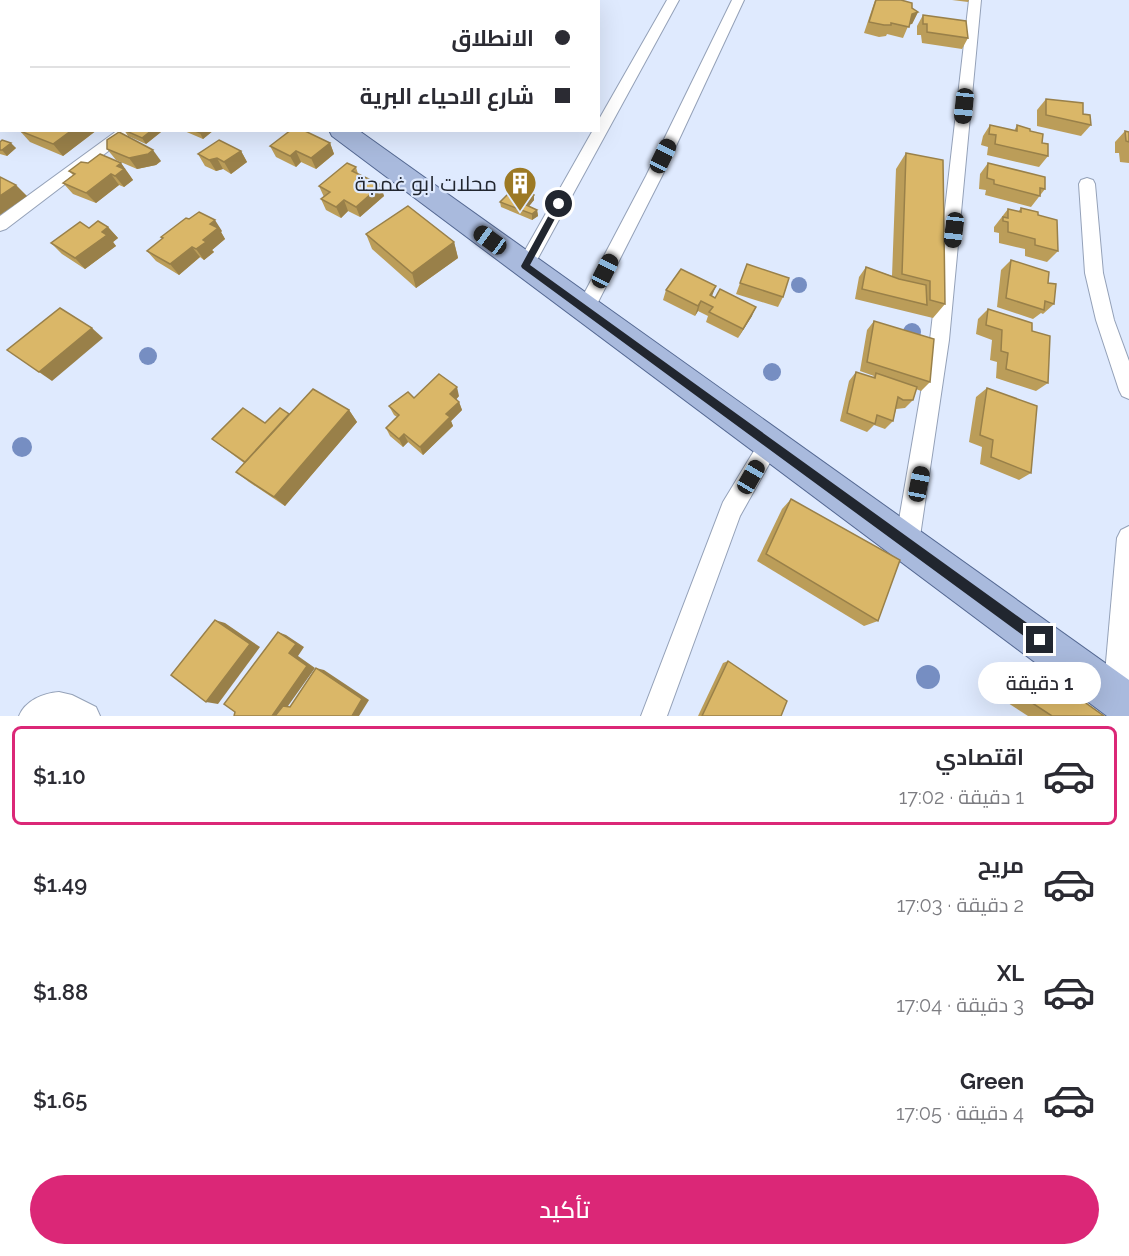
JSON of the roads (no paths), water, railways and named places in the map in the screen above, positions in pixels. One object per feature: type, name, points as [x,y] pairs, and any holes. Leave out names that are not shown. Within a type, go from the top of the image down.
[{"type":"main road","points":[[344,132],[1123,701]]},
{"type":"street","points":[[600,131],[673,0]]},
{"type":"street","points":[[585,309],[654,176],[738,0]]},
{"type":"street","points":[[908,543],[923,465],[941,336],[954,230],[975,0]]},
{"type":"street","points":[[0,225],[126,132]]},
{"type":"street","points":[[525,266],[600,132]]},
{"type":"street","points":[[1087,184],[1094,273],[1105,320],[1129,390]]},
{"type":"street","points":[[654,716],[731,510],[770,443]]},
{"type":"street","points":[[1123,701],[1129,538]]},
{"type":"street","points":[[32,716],[55,704],[70,706],[87,716]]},
{"type":"place","name":"محلات ابو غمجة","points":[[520,212]]}]
